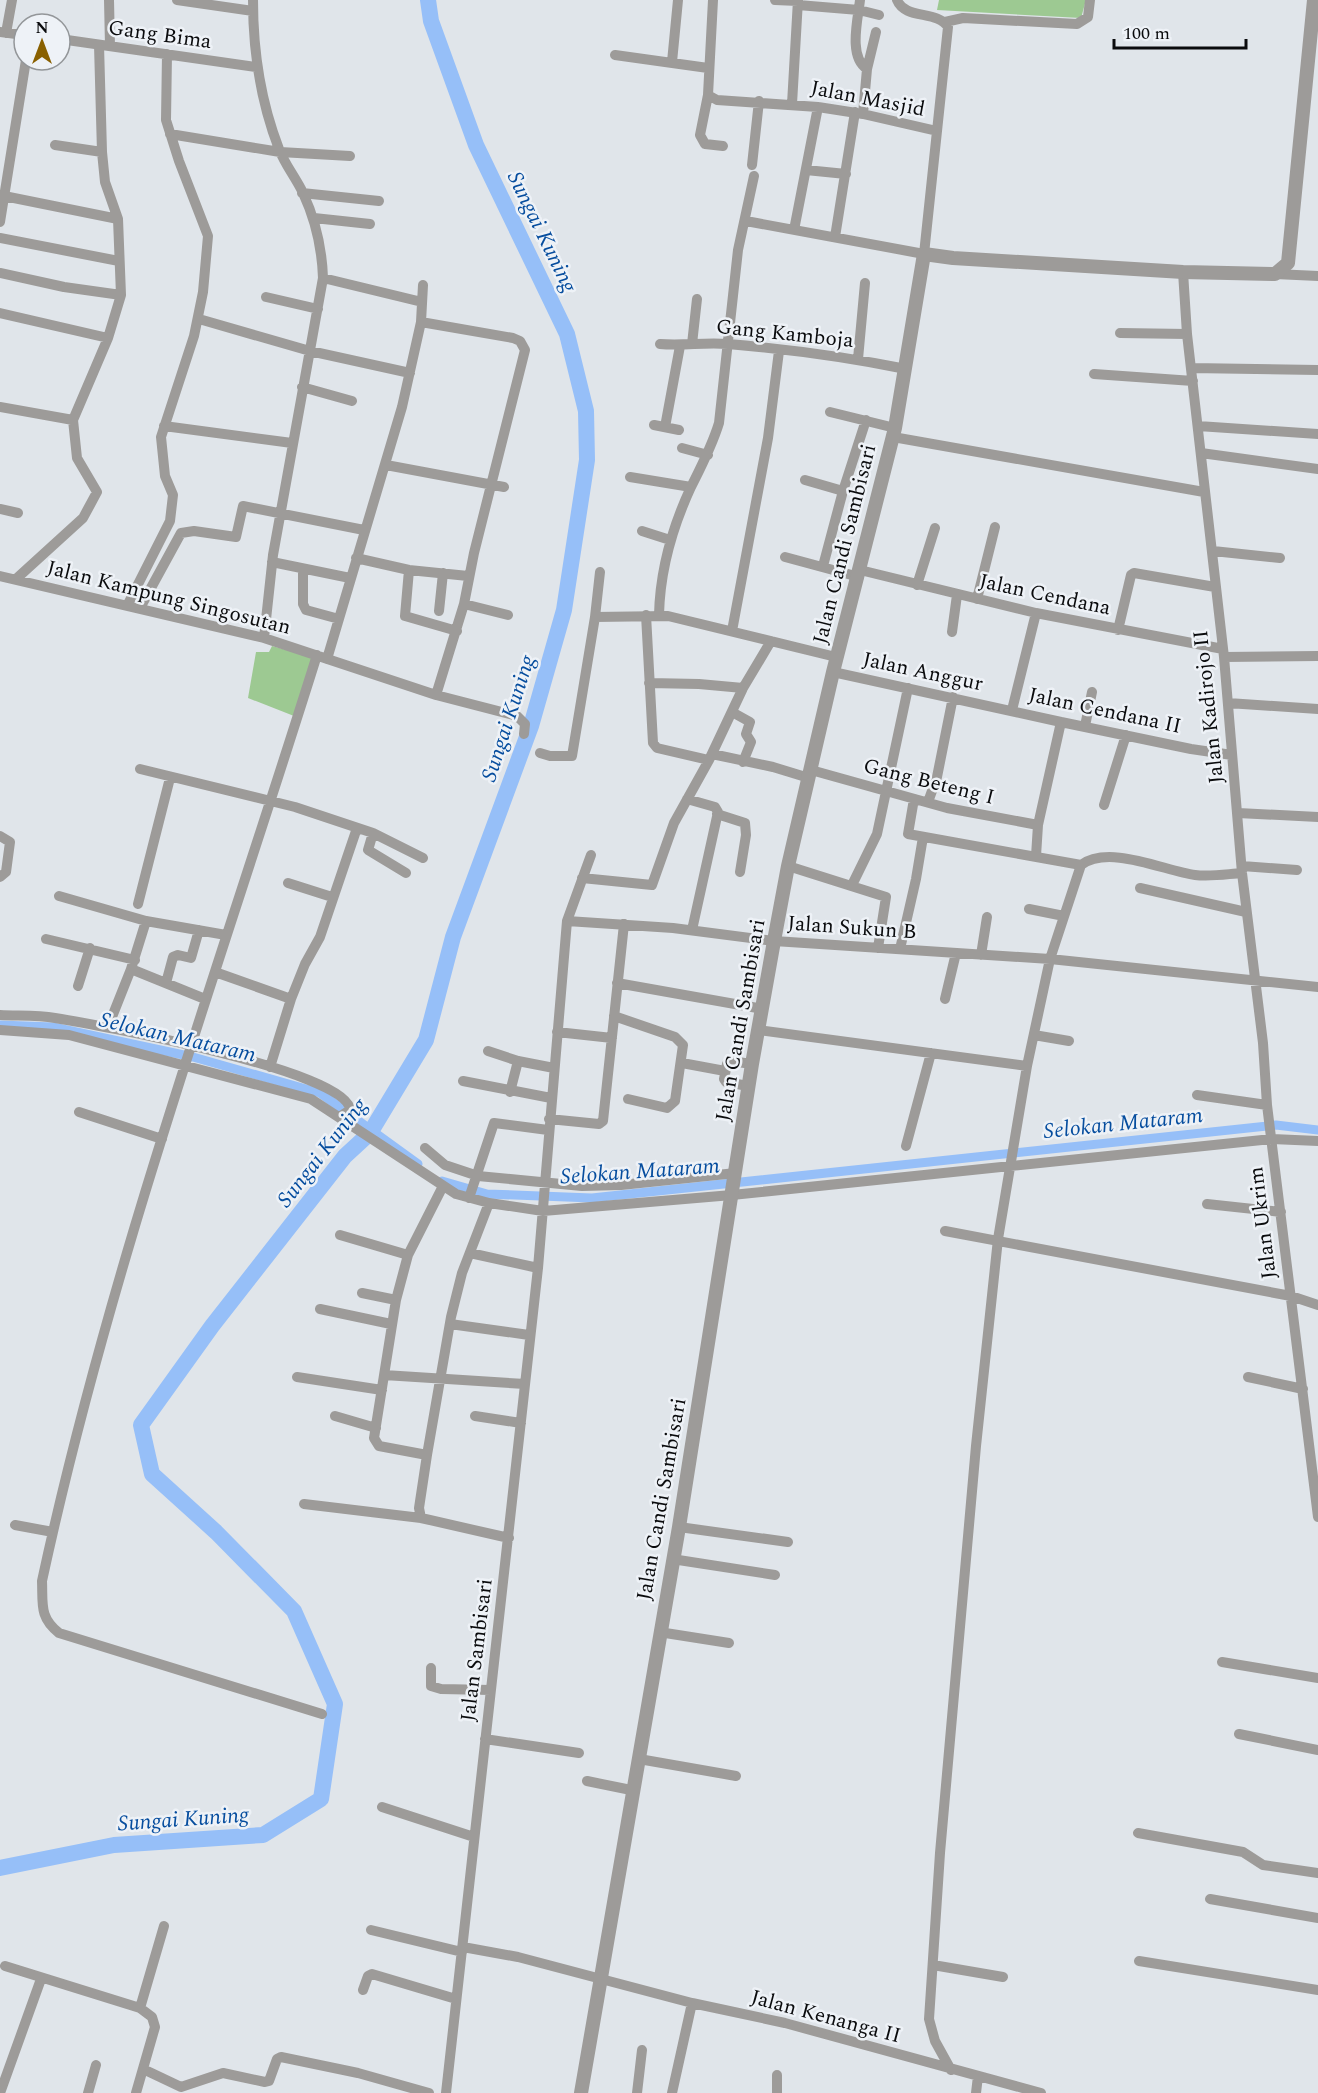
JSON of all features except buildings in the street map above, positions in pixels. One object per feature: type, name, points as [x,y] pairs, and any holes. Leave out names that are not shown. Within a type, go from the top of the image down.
[{"type":"street","points":[[3,33],[12,0]]},
{"type":"street","points":[[16,579],[83,518],[97,492],[77,458],[73,420],[108,338],[121,295],[118,219],[105,182],[102,152],[104,46],[109,0]]},
{"type":"street","points":[[177,0],[253,6],[256,67],[266,112],[280,152],[314,218],[322,255],[323,278],[280,513],[264,638]]},
{"type":"street","points":[[672,62],[678,0]]},
{"type":"street","points":[[713,0],[708,95],[700,124],[700,140],[705,144],[723,146]]},
{"type":"street","points":[[775,0],[859,5],[879,15]]},
{"type":"street","points":[[897,0],[900,7],[906,10],[945,22],[963,18],[1077,24],[1088,17],[1090,0]]},
{"type":"street","points":[[1275,274],[1288,263],[1315,18],[1314,0]]},
{"type":"street","points":[[792,104],[798,2]]},
{"type":"street","points":[[859,5],[858,57],[861,66],[867,69]]},
{"type":"street","points":[[924,254],[948,27],[945,22]]},
{"type":"street","points":[[835,237],[876,32]]},
{"type":"street","name":"Gang Bima","points":[[72,41],[256,67]]},
{"type":"street","points":[[128,604],[170,521],[173,508],[174,495],[165,476],[160,448],[164,426],[199,319],[208,236],[166,120],[167,54]]},
{"type":"street","points":[[620,55],[708,68]]},
{"type":"street","points":[[0,222],[4,196],[5,161],[24,72]]},
{"type":"street","name":"Jalan Masjid","points":[[708,95],[717,100],[792,104],[859,113],[937,132]]},
{"type":"street","points":[[659,615],[660,588],[670,540],[691,488],[708,455],[719,423],[724,397],[738,250],[746,221],[753,171],[759,101]]},
{"type":"street","points":[[794,230],[818,107]]},
{"type":"street","points":[[170,134],[280,152],[350,156]]},
{"type":"street","points":[[55,145],[102,152]]},
{"type":"street","points":[[806,170],[846,174]]},
{"type":"street","points":[[302,193],[379,201]]},
{"type":"street","points":[[4,196],[118,219]]},
{"type":"street","points":[[314,218],[370,224]]},
{"type":"street","points":[[746,221],[953,258],[1183,272],[1318,276]]},
{"type":"street","points":[[0,238],[119,261]]},
{"type":"street","name":"Jalan Candi Sambisari","points":[[581,2093],[631,1790],[639,1759],[659,1632],[679,1527],[748,1086],[774,941],[836,657],[860,574],[894,432],[924,254]]},
{"type":"street","name":"Jalan Kadirojo II","points":[[1183,272],[1187,334],[1204,492],[1213,551],[1246,912],[1271,1135]]},
{"type":"street","points":[[0,273],[64,287],[121,295]]},
{"type":"street","points":[[323,278],[422,302]]},
{"type":"street","points":[[858,359],[865,283]]},
{"type":"street","points":[[322,1714],[59,1633],[48,1624],[43,1612],[42,1581],[52,1532],[117,1289],[185,1061],[271,802],[322,657],[339,619],[364,530],[386,465],[421,322],[423,285]]},
{"type":"street","points":[[266,297],[318,309]]},
{"type":"street","points":[[692,344],[697,299]]},
{"type":"street","points":[[0,313],[108,338]]},
{"type":"street","points":[[199,319],[310,351],[410,373]]},
{"type":"street","points":[[421,322],[513,338],[524,346],[525,355],[490,484],[457,631],[436,695]]},
{"type":"street","points":[[1120,333],[1187,334]]},
{"type":"street","name":"Gang Kamboja","points":[[660,344],[680,346],[728,344],[858,359],[906,369]]},
{"type":"street","points":[[665,427],[680,346]]},
{"type":"street","points":[[732,631],[768,438],[779,351]]},
{"type":"street","points":[[1191,368],[1318,370]]},
{"type":"street","points":[[1094,374],[1193,381]]},
{"type":"street","points":[[302,387],[352,401]]},
{"type":"street","points":[[0,407],[73,420]]},
{"type":"street","points":[[830,412],[866,420],[894,432],[1204,492]]},
{"type":"street","points":[[823,567],[843,491],[866,420]]},
{"type":"street","points":[[654,425],[679,430]]},
{"type":"street","points":[[164,426],[292,443]]},
{"type":"street","points":[[1198,426],[1318,434]]},
{"type":"street","points":[[682,448],[708,455]]},
{"type":"street","points":[[1201,453],[1318,469]]},
{"type":"street","points":[[386,465],[504,487]]},
{"type":"street","points":[[630,477],[691,488]]},
{"type":"street","points":[[805,480],[843,491]]},
{"type":"street","points":[[140,608],[181,533],[194,531],[234,537],[243,506],[364,530]]},
{"type":"street","points":[[0,508],[18,513]]},
{"type":"street","points":[[977,599],[995,527]]},
{"type":"street","points":[[917,585],[935,528]]},
{"type":"street","points":[[642,531],[670,540]]},
{"type":"street","points":[[1213,551],[1280,558]]},
{"type":"street","name":"Jalan Cendana","points":[[785,557],[1223,653],[1318,656]]},
{"type":"street","points":[[356,558],[409,570],[468,576]]},
{"type":"street","points":[[272,562],[350,579]]},
{"type":"street","points":[[303,569],[303,604],[306,610],[339,619]]},
{"type":"street","points":[[409,570],[405,616],[457,631]]},
{"type":"street","points":[[540,753],[550,756],[572,756],[595,617],[600,572]]},
{"type":"street","points":[[439,611],[443,573]]},
{"type":"street","points":[[1118,630],[1134,573],[1215,587]]},
{"type":"street","name":"Jalan Kampung Singosutan","points":[[0,576],[128,604],[264,638],[436,695],[517,716],[525,724],[524,734]]},
{"type":"street","points":[[952,632],[957,595]]},
{"type":"street","points":[[464,604],[508,615]]},
{"type":"street","points":[[1009,709],[1036,613]]},
{"type":"street","points":[[646,615],[649,683],[743,688]]},
{"type":"street","points":[[595,617],[659,615],[836,657]]},
{"type":"street","points":[[582,878],[652,885],[674,823],[710,757],[743,688],[771,641]]},
{"type":"street","name":"Jalan Anggur","points":[[833,672],[1009,709]]},
{"type":"street","name":"Gang Beteng I","points":[[649,683],[654,746],[773,766],[885,789],[914,799],[972,813],[1038,825]]},
{"type":"street","points":[[852,885],[877,834],[908,688]]},
{"type":"street","points":[[1085,726],[1092,692]]},
{"type":"street","points":[[928,802],[937,777],[953,697]]},
{"type":"street","points":[[1228,703],[1318,709]]},
{"type":"street","name":"Jalan Cendana II","points":[[1009,709],[1061,722],[1232,754]]},
{"type":"street","points":[[732,712],[750,722],[746,734],[751,742],[743,762]]},
{"type":"street","points":[[1035,856],[1038,825],[1061,722]]},
{"type":"street","points":[[1104,805],[1126,735]]},
{"type":"street","points":[[140,769],[295,807],[373,833],[423,858]]},
{"type":"street","points":[[138,904],[170,778]]},
{"type":"street","points":[[687,799],[715,807],[717,814],[692,930]]},
{"type":"street","points":[[914,799],[907,832],[923,837],[1081,866]]},
{"type":"street","points":[[1238,813],[1318,817]]},
{"type":"street","points":[[717,814],[745,823],[746,835],[740,872]]},
{"type":"street","points":[[270,1067],[291,999],[305,964],[320,937],[357,828]]},
{"type":"street","points":[[373,833],[368,850],[406,873]]},
{"type":"street","points":[[0,836],[10,842],[6,872],[0,877]]},
{"type":"street","points":[[900,950],[923,837]]},
{"type":"street","points":[[543,1208],[543,1186],[567,921],[591,855]]},
{"type":"street","points":[[951,2070],[931,2031],[929,2019],[975,1458],[998,1239],[1027,1066],[1050,959],[1081,866],[1091,860],[1111,858],[1196,875],[1242,870],[1297,870]]},
{"type":"street","points":[[789,866],[886,897],[878,948]]},
{"type":"street","points":[[288,883],[332,897]]},
{"type":"street","points":[[1140,888],[1246,912]]},
{"type":"street","points":[[59,896],[146,921],[226,935]]},
{"type":"street","points":[[1029,909],[1064,916]]},
{"type":"street","points":[[981,955],[987,917]]},
{"type":"street","points":[[108,1027],[133,965],[146,921]]},
{"type":"street","name":"Jalan Sukun B","points":[[567,921],[692,930],[774,941],[1050,959],[1318,987]]},
{"type":"street","points":[[470,1197],[494,1123],[599,1124],[603,1121],[624,924]]},
{"type":"street","points":[[166,983],[173,957],[178,955],[191,958],[199,930]]},
{"type":"street","points":[[46,939],[90,948],[133,965],[166,983],[205,999]]},
{"type":"street","points":[[78,986],[90,948]]},
{"type":"street","points":[[945,999],[956,953]]},
{"type":"street","points":[[215,972],[291,999]]},
{"type":"street","points":[[617,983],[763,1009]]},
{"type":"street","points":[[0,1015],[52,1017],[191,1044],[312,1080],[346,1102],[345,1115]]},
{"type":"street","points":[[614,1016],[681,1040],[682,1063],[675,1101],[671,1106],[667,1108],[628,1098]]},
{"type":"street","points":[[0,1030],[69,1035],[185,1061],[311,1098],[345,1115],[442,1188],[489,1203],[543,1208],[732,1193],[1271,1135],[1318,1141]]},
{"type":"street","points":[[758,1030],[1027,1066]]},
{"type":"street","points":[[557,1032],[612,1038]]},
{"type":"street","points":[[1034,1035],[1069,1041]]},
{"type":"street","points":[[488,1051],[518,1061],[554,1068]]},
{"type":"street","points":[[906,1146],[931,1053]]},
{"type":"street","points":[[510,1092],[518,1061]]},
{"type":"street","points":[[748,1086],[726,1082],[725,1071],[730,1061],[752,1064]]},
{"type":"street","points":[[682,1063],[725,1071]]},
{"type":"street","points":[[463,1081],[510,1092],[551,1098]]},
{"type":"street","points":[[1197,1095],[1267,1105]]},
{"type":"street","points":[[79,1112],[162,1139]]},
{"type":"street","name":"Jalan Ukrim","points":[[1271,1135],[1318,1517]]},
{"type":"street","points":[[425,1148],[445,1165],[476,1180],[543,1186],[621,1185],[735,1175]]},
{"type":"street","points":[[427,1455],[379,1446],[374,1442],[391,1324],[408,1255],[442,1188]]},
{"type":"street","points":[[421,1518],[419,1508],[450,1324],[470,1253],[489,1203]]},
{"type":"street","points":[[1208,1204],[1281,1212]]},
{"type":"street","name":"Jalan Sambisari","points":[[446,2093],[543,1208]]},
{"type":"street","points":[[945,1231],[998,1239],[1291,1296],[1318,1305]]},
{"type":"street","points":[[340,1235],[408,1255]]},
{"type":"street","points":[[470,1253],[538,1268]]},
{"type":"street","points":[[362,1293],[396,1300]]},
{"type":"street","points":[[320,1309],[391,1324]]},
{"type":"street","points":[[450,1324],[529,1335]]},
{"type":"street","points":[[384,1375],[525,1384]]},
{"type":"street","points":[[297,1377],[382,1390]]},
{"type":"street","points":[[1248,1377],[1303,1389]]},
{"type":"street","points":[[335,1416],[376,1428]]},
{"type":"street","points":[[475,1416],[521,1423]]},
{"type":"street","points":[[304,1504],[421,1518],[508,1538]]},
{"type":"street","points":[[15,1526],[52,1532]]},
{"type":"street","points":[[679,1527],[788,1542]]},
{"type":"street","points":[[672,1558],[775,1575]]},
{"type":"street","points":[[659,1632],[729,1643]]},
{"type":"street","points":[[1222,1662],[1318,1678]]},
{"type":"street","points":[[430,1668],[431,1686],[441,1689],[491,1690]]},
{"type":"street","points":[[1239,1734],[1318,1749]]},
{"type":"street","points":[[485,1739],[579,1753]]},
{"type":"street","points":[[639,1759],[736,1776]]},
{"type":"street","points":[[587,1782],[631,1790]]},
{"type":"street","points":[[382,1807],[474,1837]]},
{"type":"street","points":[[1138,1833],[1243,1852],[1263,1865],[1318,1873]]},
{"type":"street","points":[[1210,1899],[1318,1918]]},
{"type":"street","points":[[140,2008],[164,1926]]},
{"type":"street","name":"Jalan Kenanga II","points":[[371,1930],[601,1978],[692,2003],[785,2024],[1033,2092]]},
{"type":"street","points":[[1139,1961],[1318,1990]]},
{"type":"street","points":[[933,1965],[1003,1977]]},
{"type":"street","points":[[5,1966],[40,1979],[140,2008],[152,2017],[155,2027],[136,2093]]},
{"type":"street","points":[[363,1990],[368,1976],[372,1974],[456,1999]]},
{"type":"street","points":[[0,2093],[40,1979]]},
{"type":"street","points":[[672,2093],[692,2003]]},
{"type":"street","points":[[637,2093],[642,2050]]},
{"type":"street","points":[[143,2069],[181,2087],[223,2073],[267,2082],[276,2059],[281,2057],[358,2073],[429,2093]]},
{"type":"street","points":[[88,2093],[96,2065]]},
{"type":"street","points":[[777,2076],[777,2093]]},
{"type":"street","points":[[976,2093],[978,2076]]},
{"type":"green space","points":[[939,0],[1086,0],[1081,18],[937,10]]},
{"type":"green space","points":[[272,646],[312,657],[294,716],[248,698],[256,652],[269,652]]},
{"type":"waterway","name":"Sungai Kuning","points":[[0,1868],[114,1845],[263,1835],[321,1799],[335,1704],[294,1611],[216,1532],[152,1474],[141,1425],[212,1326],[345,1156],[370,1133],[426,1040],[453,937],[531,726],[564,610],[587,460],[586,411],[567,334],[476,145],[431,21],[428,0]]},
{"type":"waterway","name":"Selokan Mataram","points":[[0,1025],[53,1027],[193,1057],[320,1093],[418,1164]]},
{"type":"waterway","name":"Selokan Mataram","points":[[442,1181],[487,1194],[592,1198],[1276,1125],[1318,1130]]}]
